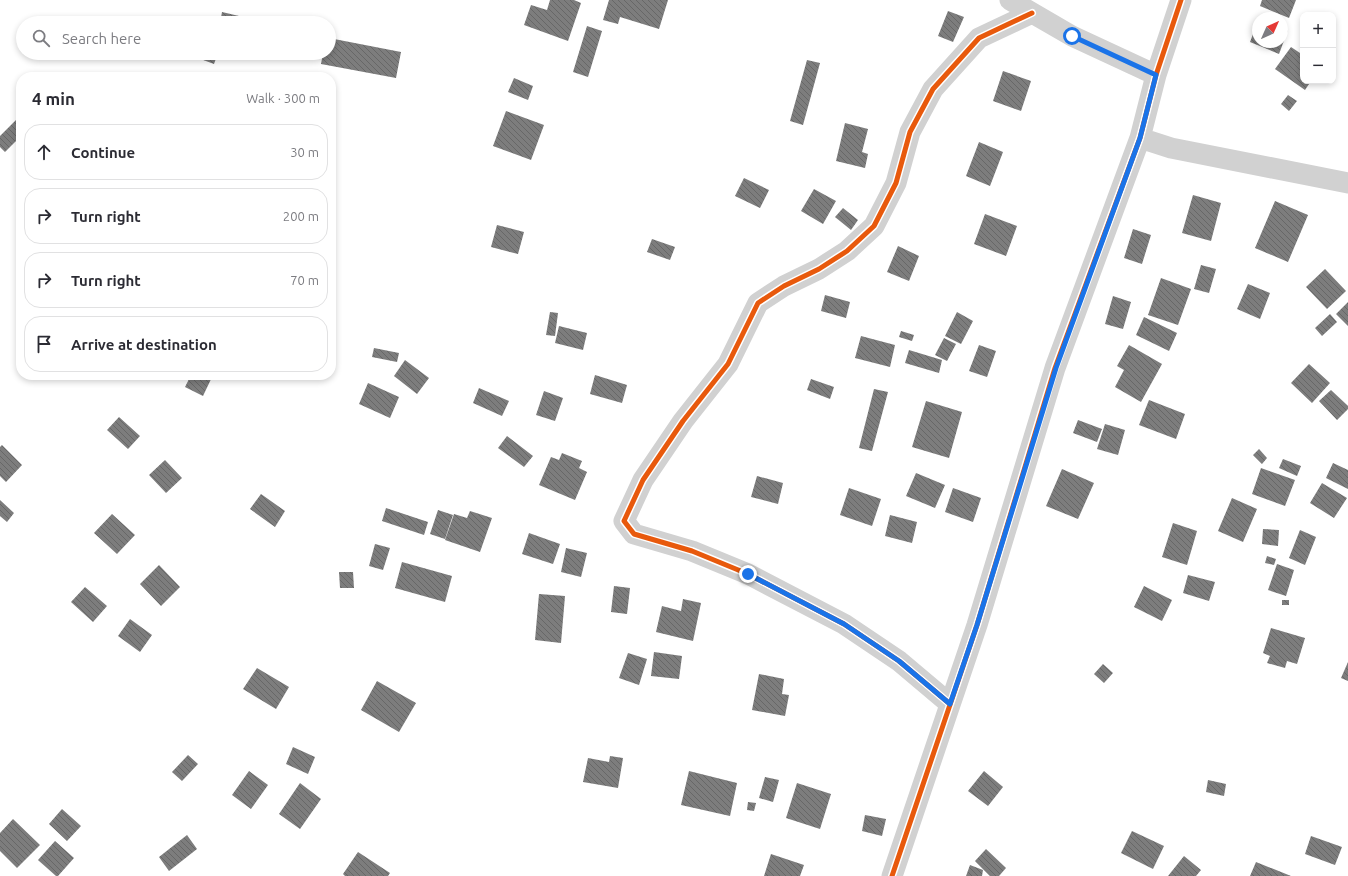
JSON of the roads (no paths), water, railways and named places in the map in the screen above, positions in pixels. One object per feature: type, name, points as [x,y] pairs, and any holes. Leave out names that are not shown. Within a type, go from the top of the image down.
[{"type":"street","points":[[1010,0],[1072,36],[1156,75]]},
{"type":"street","points":[[892,876],[977,625],[1056,368],[1140,138],[1156,75],[1181,0]]},
{"type":"street","points":[[950,704],[899,661],[844,624],[748,574],[692,551],[634,534],[624,521],[648,474],[683,421],[728,364],[758,303],[784,286],[819,270],[841,255],[874,226],[896,183],[910,132],[933,89],[979,38],[1032,13]]},
{"type":"street","points":[[1140,138],[1171,148],[1348,183]]}]
